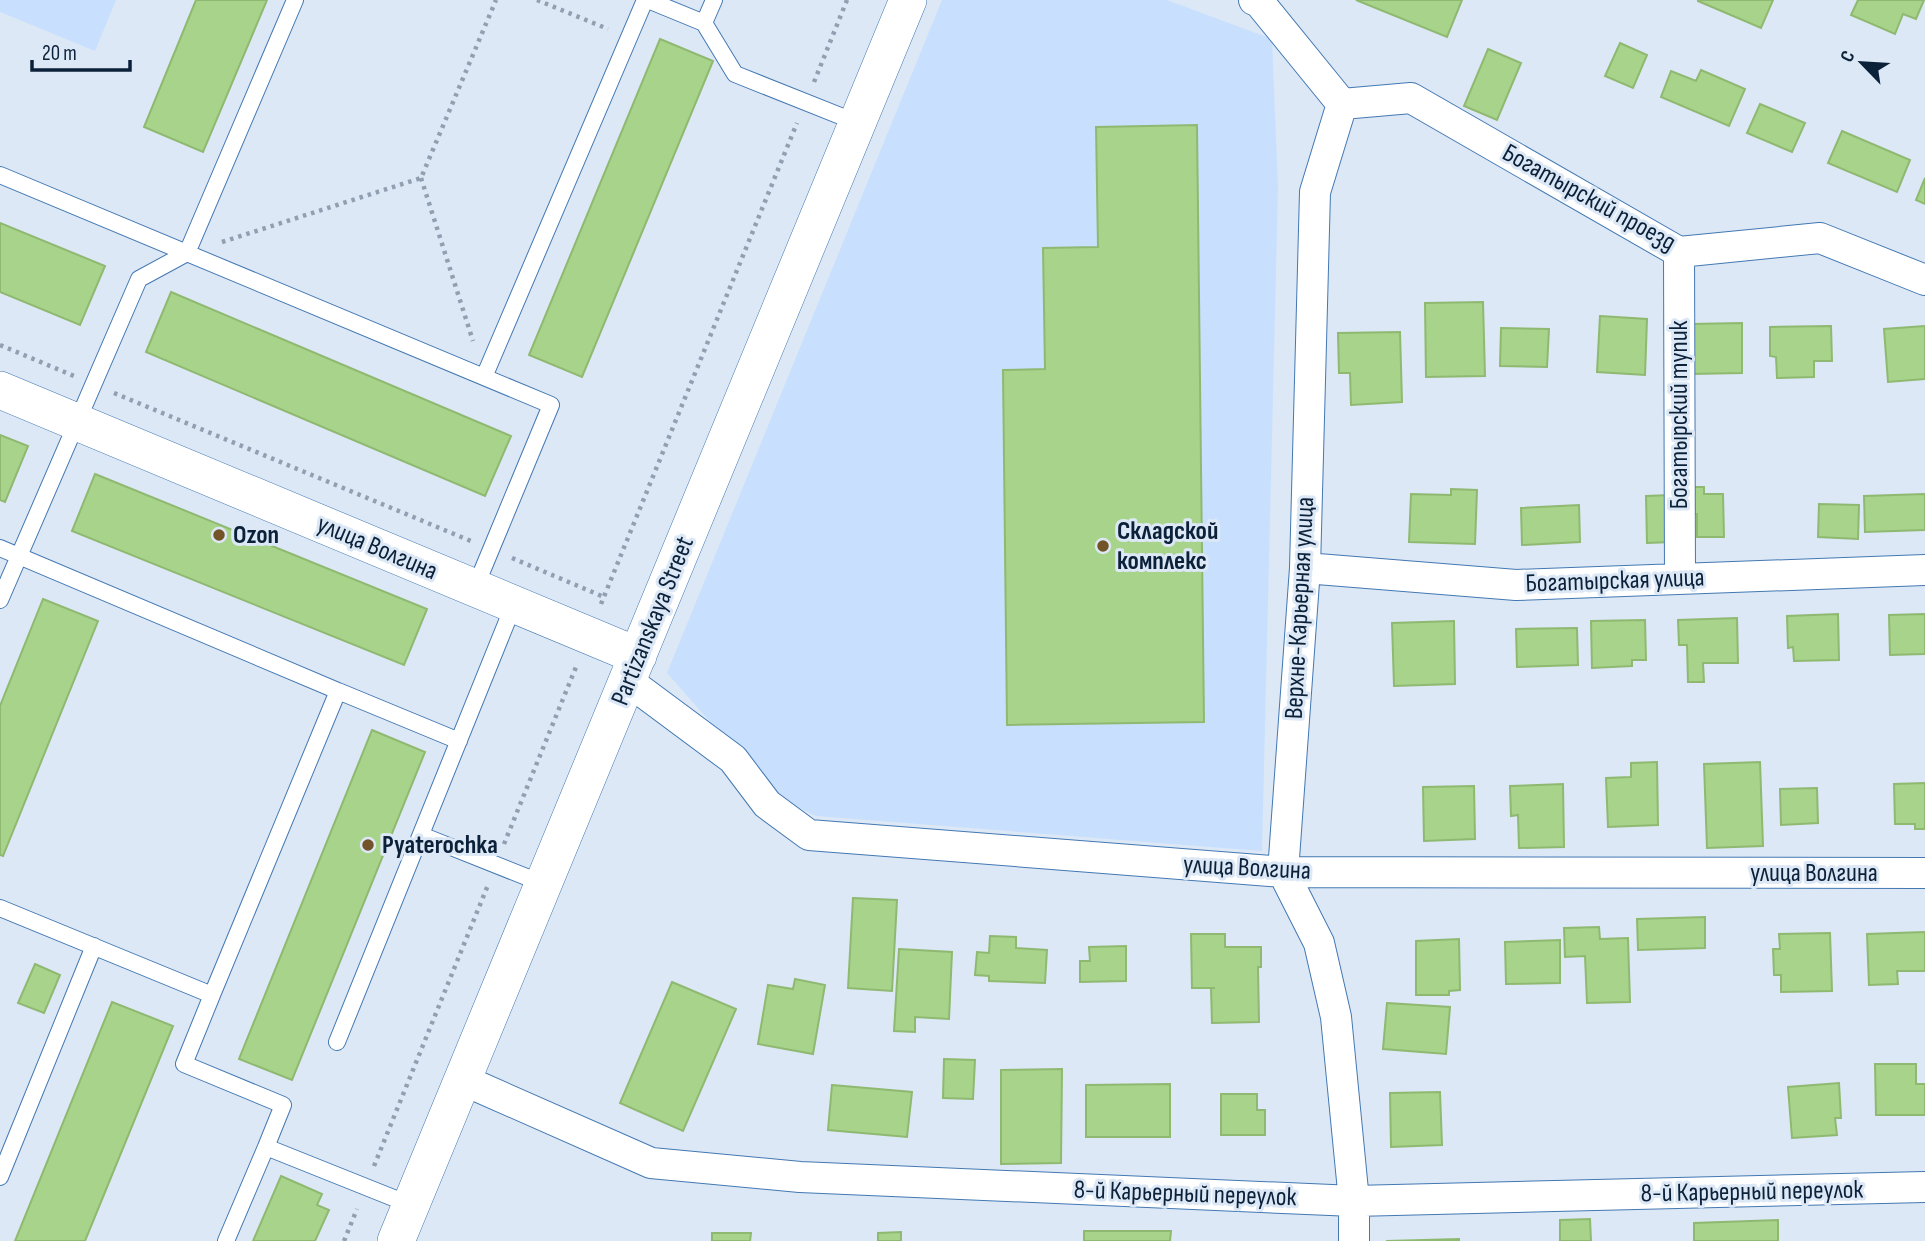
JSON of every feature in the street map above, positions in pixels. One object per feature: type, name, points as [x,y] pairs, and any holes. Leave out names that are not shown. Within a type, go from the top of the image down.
[{"type":"street","name":"Partizanskaya Street","points":[[396,1241],[908,0]]},
{"type":"street","points":[[1254,0],[1259,2],[1342,104]]},
{"type":"street","name":"Богатырский проезд","points":[[1342,104],[1411,99],[1679,251],[1820,238],[1925,280]]},
{"type":"street","name":"Верхне-Карьерная улица","points":[[1283,872],[1305,568],[1315,192],[1342,104]]},
{"type":"street","name":"Богатырский тупик","points":[[1679,251],[1680,578]]},
{"type":"street","name":"улица Волгина","points":[[0,390],[514,604],[633,669],[733,759],[767,804],[809,835],[1283,872],[1925,873]]},
{"type":"street","name":"Богатырская улица","points":[[1305,568],[1516,585],[1925,570]]},
{"type":"street","points":[[1283,872],[1319,943],[1336,1017],[1354,1201],[1354,1241]]},
{"type":"street","name":"8-й Карьерный переулок","points":[[463,1080],[651,1163],[800,1177],[1354,1201],[1925,1187]]},
{"type":"lane","points":[[0,600],[139,279],[187,253],[295,0]]},
{"type":"lane","points":[[484,377],[647,0],[705,23],[735,74],[858,122]]},
{"type":"lane","points":[[705,23],[714,0]]},
{"type":"lane","points":[[0,175],[551,405],[475,588]]},
{"type":"lane","points":[[0,548],[459,741]]},
{"type":"lane","points":[[337,1042],[514,604]]},
{"type":"lane","points":[[226,1241],[283,1104],[184,1063],[338,691]]},
{"type":"lane","points":[[421,835],[544,884]]},
{"type":"lane","points":[[0,908],[212,995]]},
{"type":"lane","points":[[0,1177],[94,946]]},
{"type":"lane","points":[[266,1147],[411,1205]]},
{"type":"path","points":[[484,377],[421,178],[496,0]]},
{"type":"path","points":[[537,0],[629,38]]},
{"type":"path","points":[[187,253],[421,178]]},
{"type":"path","points":[[0,345],[604,597]]},
{"type":"shaded area","points":[[0,0],[116,0],[95,51],[0,12]]},
{"type":"shaded area","points":[[942,0],[1167,0],[1272,39],[1278,188],[1262,851],[816,816],[777,797],[667,673]]},
{"type":"building","points":[[196,0],[267,0],[203,152],[144,127]]},
{"type":"building","points":[[1356,0],[1462,0],[1447,37]]},
{"type":"building","points":[[1698,0],[1773,0],[1761,28]]},
{"type":"building","points":[[1858,0],[1924,0],[1916,19],[1903,14],[1895,34],[1851,15]]},
{"type":"building","points":[[660,39],[713,61],[582,377],[529,355]]},
{"type":"building","points":[[1620,43],[1647,55],[1633,88],[1605,76]]},
{"type":"building","points":[[1488,49],[1521,63],[1497,120],[1464,106]]},
{"type":"building","points":[[1701,70],[1745,89],[1729,126],[1661,97],[1671,71],[1696,81]]},
{"type":"building","points":[[1760,104],[1805,123],[1792,152],[1747,133]]},
{"type":"building","name":"Складской комплекс","points":[[1197,125],[1204,722],[1007,725],[1003,370],[1045,369],[1043,248],[1098,247],[1096,127]]},
{"type":"building","points":[[1842,131],[1910,160],[1897,192],[1828,163]]},
{"type":"building","points":[[1925,178],[1925,204],[1916,200]]},
{"type":"building","points":[[0,223],[105,266],[80,325],[0,292]]},
{"type":"building","points":[[171,292],[511,436],[485,496],[146,352]]},
{"type":"building","points":[[1483,302],[1485,376],[1426,377],[1425,303]]},
{"type":"building","points":[[1600,316],[1647,319],[1645,375],[1597,372]]},
{"type":"building","points":[[1742,323],[1742,373],[1691,374],[1691,324]]},
{"type":"building","points":[[1831,326],[1832,361],[1814,361],[1814,377],[1777,378],[1776,357],[1770,356],[1770,327]]},
{"type":"building","points":[[1925,326],[1925,379],[1888,382],[1884,329]]},
{"type":"building","points":[[1501,328],[1549,329],[1547,367],[1500,366]]},
{"type":"building","points":[[1400,332],[1402,402],[1351,405],[1350,373],[1339,373],[1338,333]]},
{"type":"building","points":[[0,435],[28,446],[5,502],[0,500]]},
{"type":"building","points":[[95,474],[427,609],[404,665],[72,531]]},
{"type":"building","points":[[1688,487],[1704,487],[1704,494],[1723,494],[1724,537],[1697,537],[1697,514],[1688,514]]},
{"type":"building","points":[[1451,489],[1477,490],[1475,544],[1409,542],[1411,494],[1451,495]]},
{"type":"building","points":[[1925,494],[1925,530],[1865,532],[1864,496]]},
{"type":"building","points":[[1671,495],[1672,542],[1647,543],[1646,496]]},
{"type":"building","points":[[1819,504],[1859,505],[1858,539],[1818,537]]},
{"type":"building","points":[[1579,505],[1580,542],[1522,545],[1521,508]]},
{"type":"building","points":[[43,599],[98,621],[3,856],[0,855],[0,706]]},
{"type":"building","points":[[1838,614],[1839,660],[1794,661],[1793,647],[1788,648],[1787,616]]},
{"type":"building","points":[[1925,614],[1925,654],[1890,655],[1889,615]]},
{"type":"building","points":[[1737,618],[1738,663],[1703,663],[1704,682],[1688,682],[1687,645],[1679,645],[1678,620]]},
{"type":"building","points":[[1645,620],[1646,660],[1632,660],[1632,666],[1592,668],[1591,621]]},
{"type":"building","points":[[1454,621],[1455,684],[1394,686],[1392,623]]},
{"type":"building","points":[[1577,628],[1578,665],[1517,667],[1516,629]]},
{"type":"building","points":[[372,730],[425,752],[292,1080],[239,1059]]},
{"type":"building","points":[[1657,762],[1658,825],[1608,827],[1606,778],[1631,777],[1631,763]]},
{"type":"building","points":[[1760,762],[1763,846],[1707,848],[1704,764]]},
{"type":"building","points":[[1925,783],[1925,829],[1915,829],[1915,824],[1895,824],[1894,784]]},
{"type":"building","points":[[1563,784],[1564,847],[1519,848],[1518,815],[1511,816],[1510,786]]},
{"type":"building","points":[[1474,786],[1475,839],[1424,841],[1423,787]]},
{"type":"building","points":[[1817,788],[1818,823],[1781,825],[1780,789]]},
{"type":"building","points":[[853,898],[897,900],[892,991],[848,988]]},
{"type":"building","points":[[1705,917],[1705,948],[1638,950],[1637,919]]},
{"type":"building","points":[[1599,927],[1600,939],[1628,938],[1630,1002],[1587,1003],[1585,956],[1565,957],[1564,928]]},
{"type":"building","points":[[1925,932],[1925,971],[1897,971],[1898,984],[1869,985],[1867,934]]},
{"type":"building","points":[[1830,933],[1832,991],[1781,992],[1781,975],[1774,975],[1773,949],[1780,949],[1779,934]]},
{"type":"building","points":[[1191,934],[1225,934],[1225,947],[1261,947],[1261,967],[1258,967],[1259,1022],[1212,1023],[1211,988],[1192,988]]},
{"type":"building","points":[[990,936],[1016,937],[1016,948],[1047,950],[1045,983],[989,981],[989,976],[975,975],[977,952],[989,953]]},
{"type":"building","points":[[1459,939],[1460,990],[1449,991],[1449,995],[1416,995],[1416,941]]},
{"type":"building","points":[[1560,940],[1560,983],[1506,984],[1505,942]]},
{"type":"building","points":[[1126,946],[1126,981],[1080,982],[1080,961],[1090,961],[1089,947]]},
{"type":"building","points":[[899,949],[952,952],[949,1019],[915,1017],[915,1032],[894,1031]]},
{"type":"building","points":[[35,964],[60,975],[44,1013],[18,1003]]},
{"type":"building","points":[[795,979],[825,985],[813,1054],[758,1044],[768,985],[793,989]]},
{"type":"building","points":[[672,982],[736,1009],[683,1131],[620,1103]]},
{"type":"building","points":[[112,1002],[173,1026],[85,1241],[15,1241]]},
{"type":"building","points":[[1387,1003],[1450,1007],[1446,1054],[1383,1049]]},
{"type":"building","points":[[944,1059],[975,1060],[973,1099],[943,1098]]},
{"type":"building","points":[[1875,1064],[1916,1064],[1916,1084],[1925,1084],[1925,1115],[1876,1115]]},
{"type":"building","points":[[1062,1069],[1061,1163],[1001,1164],[1001,1070]]},
{"type":"building","points":[[1839,1083],[1841,1118],[1835,1118],[1837,1135],[1792,1138],[1788,1087]]},
{"type":"building","points":[[1170,1084],[1170,1137],[1086,1137],[1086,1085]]},
{"type":"building","points":[[832,1085],[912,1092],[907,1137],[828,1130]]},
{"type":"building","points":[[1440,1092],[1442,1145],[1391,1147],[1390,1093]]},
{"type":"building","points":[[1221,1094],[1257,1094],[1257,1110],[1265,1110],[1265,1135],[1221,1135]]},
{"type":"building","points":[[281,1176],[322,1194],[317,1205],[329,1210],[315,1241],[253,1241]]},
{"type":"building","points":[[1590,1219],[1591,1241],[1560,1241],[1560,1220]]},
{"type":"building","points":[[1778,1220],[1778,1241],[1694,1241],[1694,1223]]},
{"type":"building","points":[[1084,1231],[1171,1231],[1170,1241],[1084,1241]]},
{"type":"building","points":[[901,1232],[901,1241],[878,1241],[878,1233]]},
{"type":"building","points":[[712,1233],[751,1233],[750,1241],[712,1241]]},
{"type":"building","points":[[1459,1239],[1459,1241],[1386,1241]]},
{"type":"place","name":"Ozon","points":[[219,535]]},
{"type":"place","name":"Складской комплекс","points":[[1103,546]]},
{"type":"place","name":"Pyaterochka","points":[[368,845]]}]
